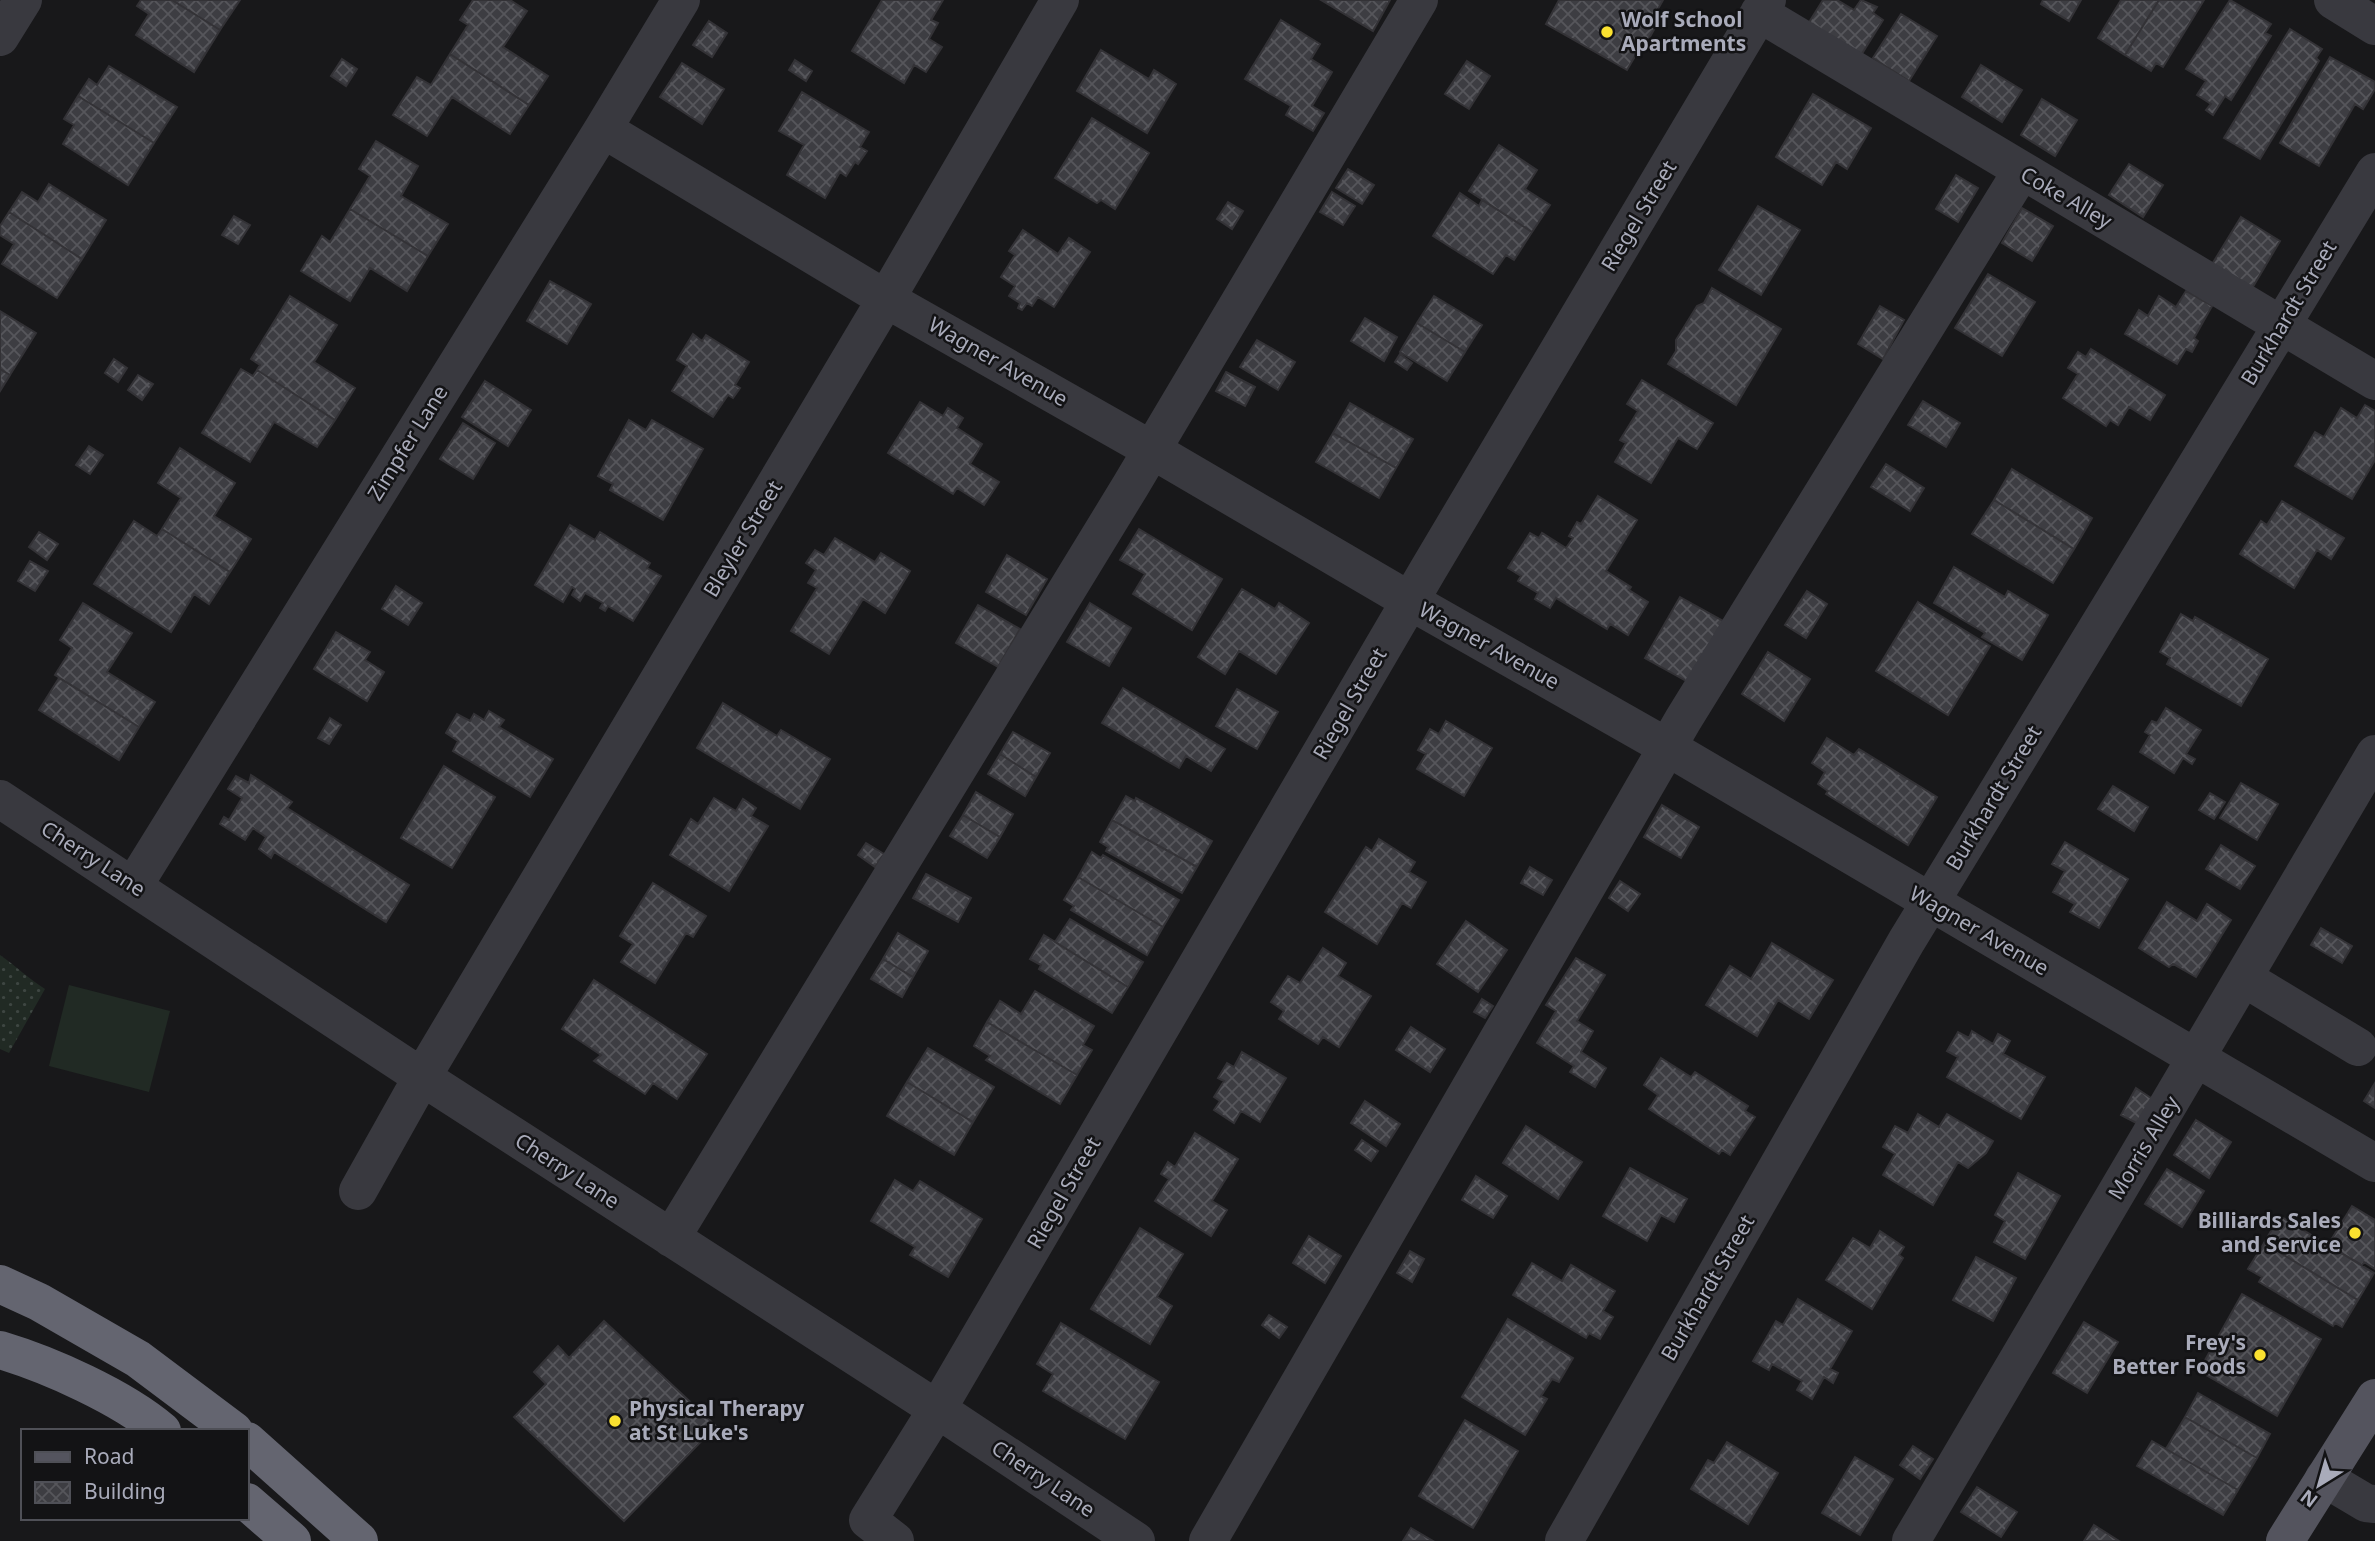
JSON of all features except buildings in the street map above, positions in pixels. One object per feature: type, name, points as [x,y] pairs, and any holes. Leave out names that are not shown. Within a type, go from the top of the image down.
[{"type":"highway","points":[[0,1284],[39,1301],[138,1359],[231,1429]]},
{"type":"highway","points":[[0,1350],[64,1374],[147,1419],[160,1429]]},
{"type":"highway","points":[[248,1442],[359,1541]]},
{"type":"highway","points":[[248,1503],[292,1541]]},
{"type":"main road","points":[[2285,1541],[2375,1398]]},
{"type":"street","points":[[0,37],[23,0]]},
{"type":"street","name":"Zimpfer Lane","points":[[134,885],[681,0]]},
{"type":"street","name":"Bleyler Street","points":[[358,1191],[422,1077],[886,299],[1060,0]]},
{"type":"street","points":[[671,1238],[1152,450],[1419,0]]},
{"type":"street","points":[[2333,0],[2375,26]]},
{"type":"street","name":"Coke Alley","points":[[1763,7],[2021,172],[2375,381]]},
{"type":"street","name":"Riegel Street","points":[[895,1541],[868,1520],[937,1409],[1410,601],[1763,7]]},
{"type":"street","name":"Wagner Avenue","points":[[603,129],[886,299],[1667,747],[2375,1163]]},
{"type":"street","points":[[1208,1541],[1667,747],[2021,172]]},
{"type":"street","name":"Burkhardt Street","points":[[1564,1541],[1931,901],[2375,172]]},
{"type":"street","name":"Morris Alley","points":[[1911,1541],[2375,754]]},
{"type":"street","name":"Cherry Lane","points":[[0,799],[1136,1541]]},
{"type":"street","points":[[2244,978],[2358,1047]]},
{"type":"street","points":[[2324,1478],[2366,1503],[2375,1504]]},
{"type":"shaded area","points":[[0,955],[45,989],[9,1053],[0,1049]]},
{"type":"shaded area","points":[[69,985],[170,1011],[149,1092],[49,1066]]},
{"type":"place","name":"Wolf School Apartments","points":[[1607,32]]},
{"type":"place","name":"Billiards Sales and Service","points":[[2355,1233]]},
{"type":"place","name":"Frey's Better Foods","points":[[2260,1355]]},
{"type":"place","name":"Physical Therapy at St Luke's","points":[[615,1421]]}]
